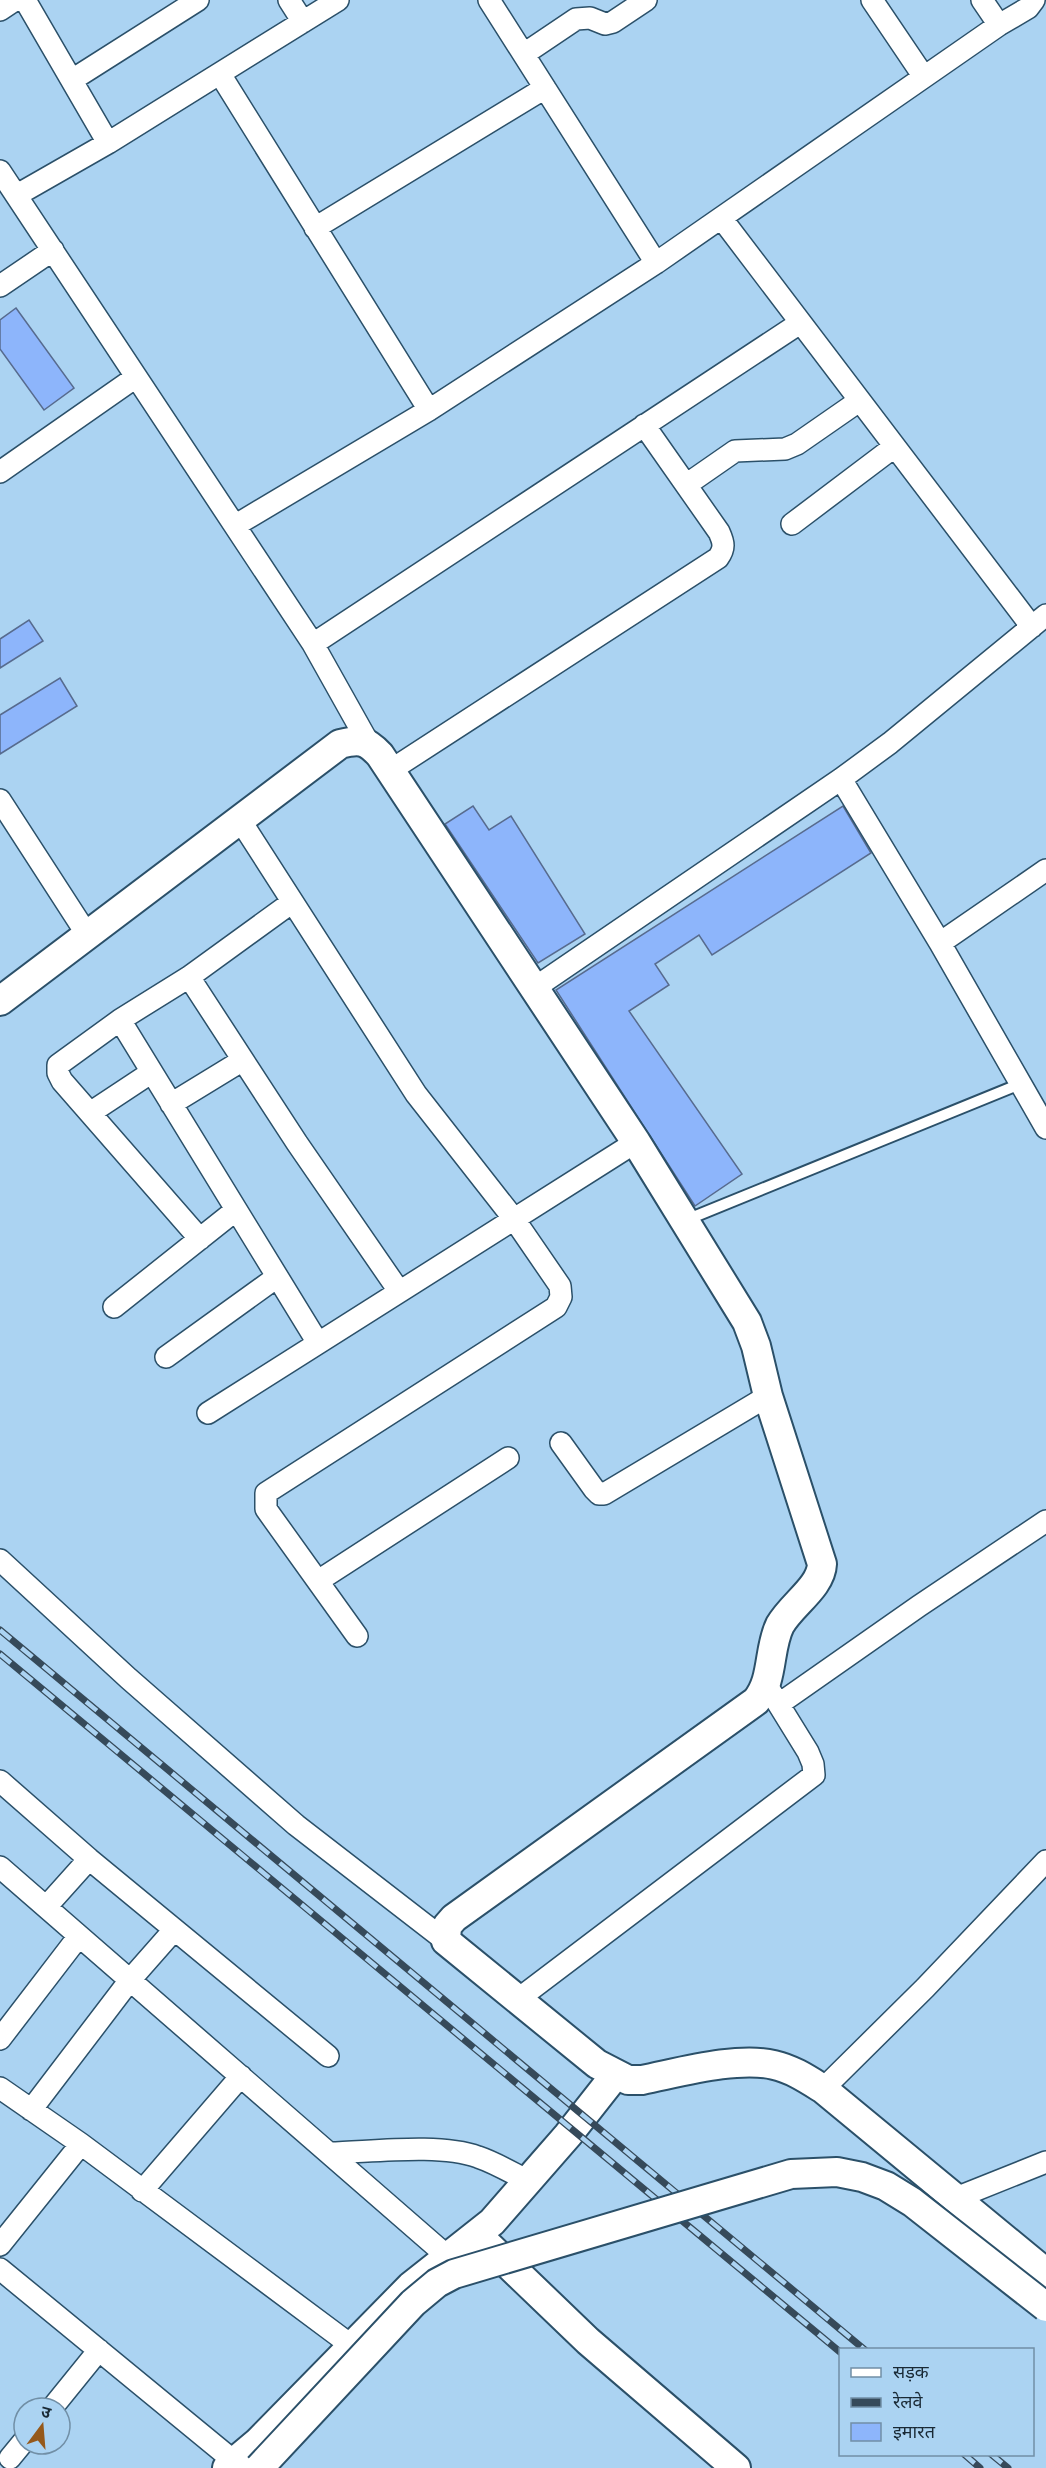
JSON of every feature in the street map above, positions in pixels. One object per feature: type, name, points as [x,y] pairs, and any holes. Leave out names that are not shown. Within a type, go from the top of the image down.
[{"type":"street","points":[[0,10],[15,0]]},
{"type":"street","points":[[25,0],[108,143]]},
{"type":"street","points":[[72,80],[198,0]]},
{"type":"street","points":[[289,0],[303,22]]},
{"type":"street","points":[[17,195],[108,143],[338,0]]},
{"type":"street","points":[[489,0],[656,263]]},
{"type":"street","points":[[524,54],[576,19],[585,9],[605,24],[613,22],[646,0]]},
{"type":"street","points":[[872,0],[924,77]]},
{"type":"street","points":[[982,0],[999,25]]},
{"type":"street","points":[[236,525],[429,410],[656,263],[999,25],[1028,8],[1034,0]]},
{"type":"street","points":[[220,74],[429,410]]},
{"type":"street","points":[[315,228],[545,88]]},
{"type":"street","points":[[0,171],[236,525],[313,644],[369,744],[391,770],[636,1143],[747,1322],[756,1346],[768,1396],[822,1564],[822,1572],[817,1582],[791,1607],[775,1635],[772,1694],[808,1752],[813,1764],[814,1775],[517,2000]]},
{"type":"street","points":[[533,989],[841,779],[890,743],[1039,621],[894,447],[722,219]]},
{"type":"street","points":[[0,286],[53,250]]},
{"type":"street","points":[[313,644],[800,323]]},
{"type":"street","points":[[0,472],[136,377]]},
{"type":"street","points":[[686,485],[735,451],[785,450],[859,401]]},
{"type":"street","points":[[391,770],[718,558],[724,550],[724,543],[719,532],[644,425]]},
{"type":"street","points":[[792,524],[894,447]]},
{"type":"street","points":[[0,1001],[340,744],[355,740],[369,744]]},
{"type":"street","points":[[841,779],[940,943],[1046,1128]]},
{"type":"street","points":[[0,800],[88,936]]},
{"type":"street","points":[[240,820],[291,903],[416,1094],[514,1219],[560,1286],[561,1298],[556,1307],[266,1493],[266,1509],[357,1636]]},
{"type":"street","points":[[940,943],[1046,870]]},
{"type":"street","points":[[200,1239],[62,1081],[58,1065],[120,1020],[189,977],[291,903]]},
{"type":"street","points":[[189,977],[399,1291]]},
{"type":"street","points":[[120,1020],[318,1342]]},
{"type":"street","points":[[171,1104],[243,1060]]},
{"type":"street","points":[[90,1113],[152,1072]]},
{"type":"street","points":[[208,1413],[636,1143]]},
{"type":"street","points":[[114,1307],[236,1210]]},
{"type":"street","points":[[166,1357],[277,1277]]},
{"type":"street","points":[[561,1443],[594,1489],[599,1494],[604,1494],[768,1396]]},
{"type":"street","points":[[318,1581],[508,1458]]},
{"type":"street","points":[[446,1941],[447,1926],[454,1918],[756,1701],[762,1694],[772,1694],[919,1606],[1046,1521]]},
{"type":"street","points":[[0,1560],[128,1678],[296,1825],[446,1941],[597,2064],[628,2080],[642,2080],[750,2062],[773,2065],[799,2074],[823,2089],[1046,2273]]},
{"type":"street","points":[[2,1787],[328,2056]]},
{"type":"street","points":[[46,1907],[89,1859]]},
{"type":"street","points":[[823,2089],[925,1988],[1046,1861]]},
{"type":"street","points":[[0,1867],[447,2256]]},
{"type":"street","points":[[31,2110],[130,1980],[174,1930]]},
{"type":"street","points":[[0,2039],[80,1936]]},
{"type":"street","points":[[246,2461],[411,2286],[492,2222],[616,2074]]},
{"type":"street","points":[[142,2191],[241,2076]]},
{"type":"street","points":[[0,2088],[81,2144],[352,2346]]},
{"type":"street","points":[[0,2245],[81,2144]]},
{"type":"street","points":[[330,2153],[413,2150],[459,2152],[486,2160],[528,2181]]},
{"type":"street","points":[[956,2199],[1046,2162]]},
{"type":"street","points":[[246,2461],[413,2303],[437,2283],[454,2274],[791,2174],[837,2172],[862,2177],[886,2186],[912,2202],[1046,2307]]},
{"type":"street","points":[[477,2234],[588,2342],[736,2468]]},
{"type":"street","points":[[0,2269],[99,2350],[246,2461]]},
{"type":"street","points":[[62,2396],[99,2350]]},
{"type":"lane","points":[[686,1221],[1020,1084]]},
{"type":"building","points":[[16,308],[74,388],[44,410],[0,349],[0,320]]},
{"type":"building","points":[[29,620],[43,641],[0,668],[0,639]]},
{"type":"building","points":[[60,678],[77,706],[0,754],[0,715]]},
{"type":"building","points":[[473,806],[489,830],[511,816],[585,934],[538,963],[445,824]]},
{"type":"building","points":[[843,806],[871,853],[712,955],[699,935],[655,964],[669,985],[629,1011],[742,1174],[695,1206],[556,990]]},
{"type":"railway","points":[[0,1630],[863,2348]]},
{"type":"railway","points":[[0,1654],[839,2351]]},
{"type":"railway","points":[[966,2456],[980,2468]]},
{"type":"railway","points":[[993,2456],[1008,2468]]}]
